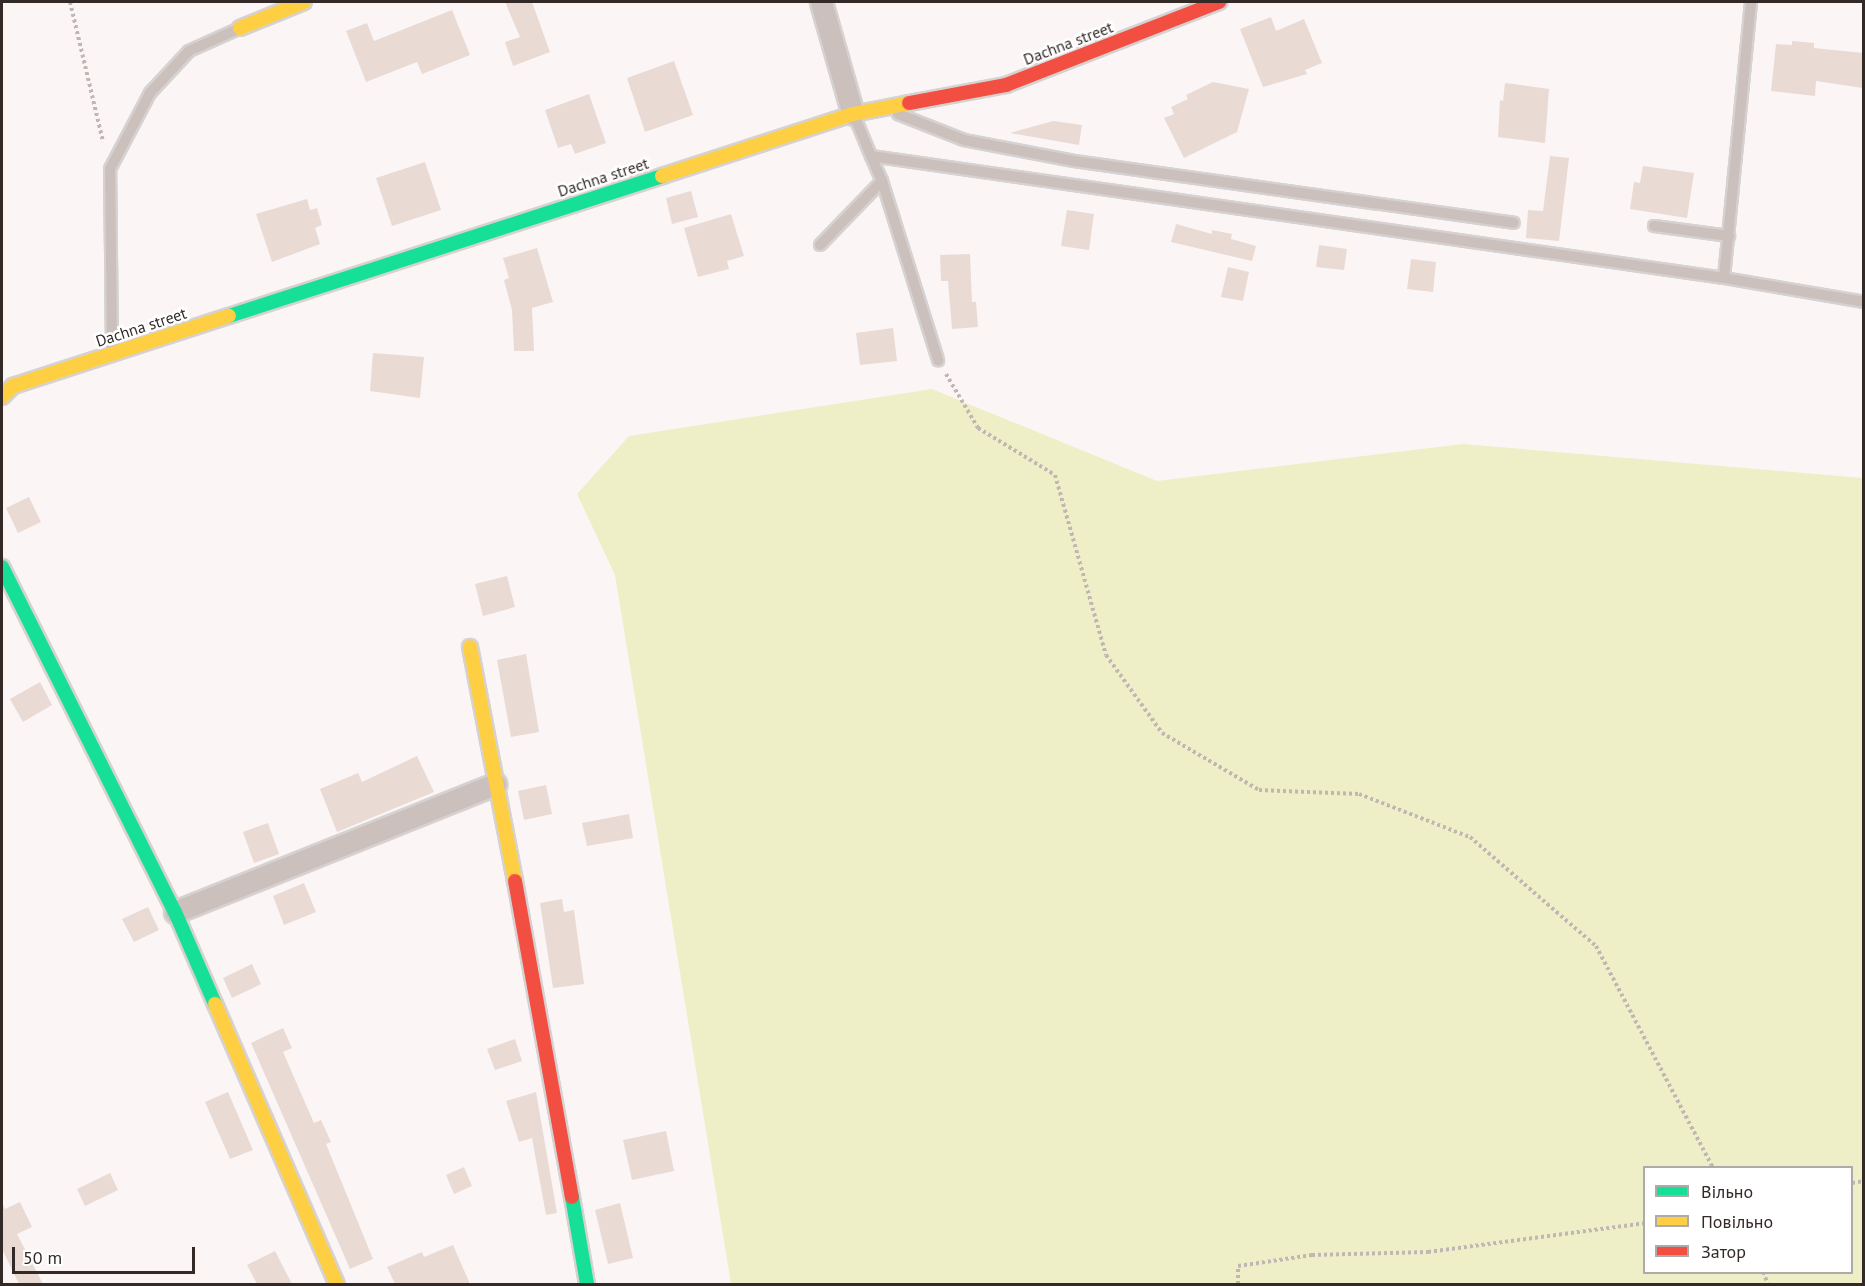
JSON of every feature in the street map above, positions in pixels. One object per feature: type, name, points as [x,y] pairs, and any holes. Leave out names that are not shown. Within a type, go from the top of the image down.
[{"type":"street","points":[[240,28],[304,2]]},
{"type":"street","points":[[821,2],[853,114]]},
{"type":"street","name":"Dachna street","points":[[2,397],[13,386],[112,353],[853,114],[1006,85],[1219,2]]},
{"type":"street","points":[[2,567],[175,912],[337,1284]]},
{"type":"street","points":[[470,647],[587,1284]]},
{"type":"street","points":[[175,912],[495,784]]},
{"type":"lane","points":[[1724,278],[1751,2]]},
{"type":"lane","points":[[112,353],[110,170],[150,93],[189,51],[240,28]]},
{"type":"lane","points":[[884,108],[964,140],[1074,161],[1514,223]]},
{"type":"lane","points":[[853,114],[882,181],[938,360]]},
{"type":"lane","points":[[871,156],[1724,278],[1863,302]]},
{"type":"lane","points":[[820,245],[882,181]]},
{"type":"lane","points":[[1654,226],[1729,236]]},
{"type":"path","points":[[70,2],[110,170]]},
{"type":"path","points":[[938,360],[978,428],[1055,475],[1106,655],[1162,733],[1259,790],[1359,794],[1470,837],[1596,946],[1712,1166]]},
{"type":"path","points":[[1238,1284],[1238,1266],[1312,1255],[1428,1252],[1643,1223]]},
{"type":"green space","points":[[932,389],[1157,481],[1463,444],[1863,478],[1863,1284],[731,1284],[615,575],[577,494],[629,436]]},
{"type":"building","points":[[505,2],[532,2],[550,52],[513,66],[505,42],[520,37]]},
{"type":"building","points":[[452,10],[470,55],[422,74],[417,62],[366,82],[346,31],[367,23],[374,41]]},
{"type":"building","points":[[1271,17],[1276,31],[1304,19],[1322,63],[1305,70],[1307,74],[1263,87],[1240,29]]},
{"type":"building","points":[[1792,41],[1814,43],[1814,48],[1863,53],[1863,88],[1816,81],[1815,96],[1771,91],[1776,44],[1792,45]]},
{"type":"building","points":[[674,61],[693,115],[645,132],[627,78]]},
{"type":"building","points":[[1213,82],[1249,89],[1237,132],[1184,158],[1164,118],[1174,114],[1171,107],[1188,99],[1186,95]]},
{"type":"building","points":[[1505,83],[1549,89],[1545,143],[1498,137],[1500,100],[1503,101]]},
{"type":"building","points":[[589,94],[606,143],[575,154],[571,144],[558,148],[545,110]]},
{"type":"building","points":[[1053,121],[1082,125],[1079,145],[1010,133]]},
{"type":"building","points":[[1550,156],[1569,158],[1559,241],[1526,238],[1528,210],[1543,211]]},
{"type":"building","points":[[425,162],[441,210],[392,226],[376,178]]},
{"type":"building","points":[[1643,166],[1694,173],[1687,218],[1630,209],[1634,182],[1640,183]]},
{"type":"building","points":[[691,191],[698,217],[672,224],[666,198]]},
{"type":"building","points":[[307,199],[310,210],[317,208],[322,225],[315,228],[320,244],[272,262],[256,214]]},
{"type":"building","points":[[1067,210],[1094,214],[1089,250],[1061,246]]},
{"type":"building","points":[[731,214],[744,256],[727,261],[729,269],[698,277],[684,228]]},
{"type":"building","points":[[1176,224],[1212,234],[1212,230],[1232,234],[1231,239],[1256,246],[1252,261],[1171,242]]},
{"type":"building","points":[[1319,245],[1347,249],[1344,270],[1316,267]]},
{"type":"building","points":[[537,248],[553,302],[532,308],[534,351],[514,351],[512,310],[504,280],[509,278],[503,258]]},
{"type":"building","points":[[970,254],[972,302],[976,302],[978,327],[952,329],[948,281],[941,281],[940,255]]},
{"type":"building","points":[[1411,259],[1436,262],[1433,292],[1407,289]]},
{"type":"building","points":[[1228,267],[1249,272],[1243,301],[1221,297]]},
{"type":"building","points":[[893,328],[897,361],[860,365],[856,333]]},
{"type":"building","points":[[373,353],[424,357],[420,398],[370,391]]},
{"type":"building","points":[[29,497],[41,522],[18,533],[6,508]]},
{"type":"building","points":[[507,576],[515,607],[483,616],[475,584]]},
{"type":"building","points":[[526,654],[539,732],[511,737],[497,660]]},
{"type":"building","points":[[40,682],[52,705],[23,722],[10,699]]},
{"type":"building","points":[[417,756],[434,792],[337,832],[320,789],[358,773],[362,782]]},
{"type":"building","points":[[546,785],[552,814],[524,820],[518,791]]},
{"type":"building","points":[[629,814],[633,838],[587,846],[582,823]]},
{"type":"building","points":[[268,823],[279,854],[254,863],[243,832]]},
{"type":"building","points":[[304,883],[316,912],[284,925],[273,896]]},
{"type":"building","points":[[562,899],[564,912],[574,910],[584,984],[553,988],[540,903]]},
{"type":"building","points":[[148,907],[159,930],[134,942],[122,919]]},
{"type":"building","points":[[252,964],[261,984],[232,998],[223,978]]},
{"type":"building","points":[[283,1028],[292,1048],[283,1052],[314,1123],[321,1120],[331,1142],[326,1144],[373,1259],[350,1269],[251,1043]]},
{"type":"building","points":[[515,1039],[522,1061],[495,1070],[487,1049]]},
{"type":"building","points":[[228,1092],[253,1150],[230,1159],[205,1102]]},
{"type":"building","points":[[536,1092],[557,1213],[546,1215],[532,1138],[519,1142],[506,1101]]},
{"type":"building","points":[[666,1131],[674,1171],[632,1180],[623,1140]]},
{"type":"building","points":[[464,1167],[472,1186],[454,1194],[446,1175]]},
{"type":"building","points":[[110,1173],[118,1190],[85,1206],[77,1189]]},
{"type":"building","points":[[2,1202],[5,1209],[20,1202],[32,1227],[17,1234],[43,1284],[19,1284],[2,1249]]},
{"type":"building","points":[[620,1203],[633,1258],[608,1264],[595,1210]]},
{"type":"building","points":[[453,1245],[470,1284],[395,1284],[387,1267],[422,1252],[424,1257]]},
{"type":"building","points":[[275,1251],[292,1284],[257,1284],[247,1265]]},
{"type":"traffic: fast","points":[[229,316],[662,176]]},
{"type":"traffic: fast","points":[[2,567],[175,912],[215,1004]]},
{"type":"traffic: fast","points":[[572,1197],[587,1284]]},
{"type":"traffic: slow","points":[[240,28],[304,2]]},
{"type":"traffic: slow","points":[[662,176],[853,114],[909,103]]},
{"type":"traffic: slow","points":[[2,397],[13,386],[229,316]]},
{"type":"traffic: slow","points":[[470,647],[515,881]]},
{"type":"traffic: slow","points":[[215,1004],[337,1284]]},
{"type":"traffic: jam","points":[[909,103],[1006,85],[1219,2]]},
{"type":"traffic: jam","points":[[515,881],[572,1197]]}]
